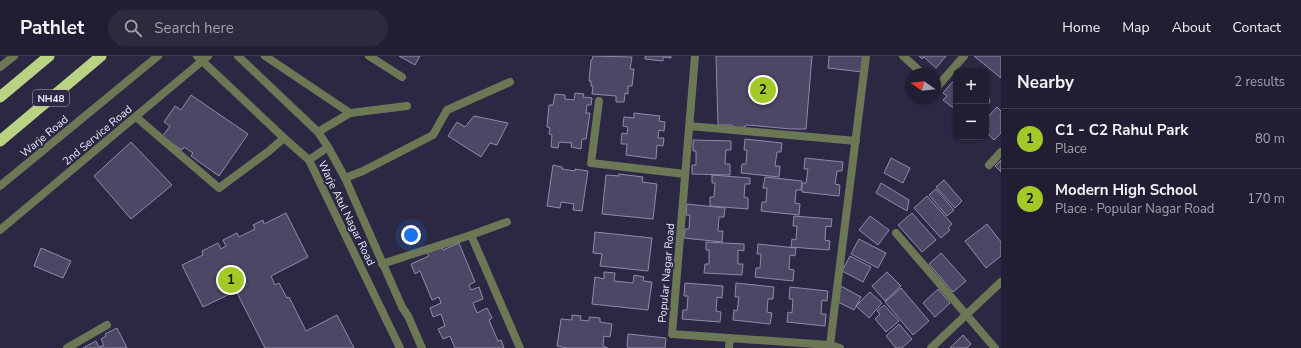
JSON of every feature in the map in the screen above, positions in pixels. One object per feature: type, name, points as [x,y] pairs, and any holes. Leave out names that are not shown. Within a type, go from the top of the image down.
[{"type":"highway","name":"NH48","points":[[0,96],[49,56]]},
{"type":"highway","name":"NH48","points":[[0,140],[101,56]]},
{"type":"street","points":[[0,67],[14,56]]},
{"type":"street","name":"Warje Road","points":[[0,186],[158,56]]},
{"type":"street","name":"Warje Atul Nagar Road","points":[[238,56],[318,132],[328,147],[345,178],[382,264],[422,348]]},
{"type":"street","points":[[264,56],[350,113]]},
{"type":"street","points":[[369,56],[402,77]]},
{"type":"street","name":"Popular Nagar Road","points":[[695,56],[672,334],[830,344],[840,348]]},
{"type":"street","points":[[830,344],[866,56]]},
{"type":"street","points":[[903,56],[916,68]]},
{"type":"street","points":[[941,82],[964,56]]},
{"type":"street","name":"Warje Atul Nagar Road","points":[[203,58],[284,138],[309,160],[400,348]]},
{"type":"street","name":"2nd Service Road","points":[[0,230],[203,58]]},
{"type":"street","points":[[345,178],[363,171],[433,135],[447,110],[510,82]]},
{"type":"street","points":[[599,100],[591,163],[685,174]]},
{"type":"street","points":[[318,132],[350,113],[407,106]]},
{"type":"street","points":[[136,116],[219,188],[284,138]]},
{"type":"street","points":[[689,126],[856,141]]},
{"type":"street","points":[[309,160],[328,147]]},
{"type":"street","points":[[989,165],[1001,152]]},
{"type":"street","points":[[382,264],[507,222]]},
{"type":"street","points":[[896,233],[995,348]]},
{"type":"street","points":[[471,235],[520,348]]},
{"type":"street","points":[[931,348],[1001,282]]},
{"type":"street","points":[[67,348],[107,325]]},
{"type":"street","points":[[729,348],[730,338]]},
{"type":"building","points":[[399,56],[420,56],[415,65]]},
{"type":"building","points":[[593,56],[632,57],[630,69],[634,69],[632,86],[628,86],[628,94],[625,93],[624,102],[616,102],[616,96],[592,94],[593,86],[591,86],[591,81],[589,81],[591,60]]},
{"type":"building","points":[[645,56],[671,56],[671,58],[663,57],[663,61],[645,59]]},
{"type":"building","points":[[716,56],[812,56],[806,129],[747,125],[738,130],[732,125],[718,125]]},
{"type":"building","points":[[829,56],[864,56],[862,72],[828,68]]},
{"type":"building","points":[[919,56],[946,56],[936,68],[924,57],[922,59]]},
{"type":"building","points":[[974,56],[1001,56],[1001,78]]},
{"type":"building","points":[[953,81],[953,108],[943,100],[947,96],[943,93]]},
{"type":"building","points":[[575,93],[584,94],[583,97],[592,98],[591,105],[587,105],[586,113],[590,113],[586,139],[582,139],[581,149],[571,147],[572,143],[559,142],[558,148],[551,147],[552,135],[549,134],[550,128],[547,127],[549,105],[553,105],[555,94],[565,95],[565,99],[574,100]]},
{"type":"building","points":[[191,95],[248,134],[219,176],[191,156],[193,153],[184,147],[182,150],[162,137],[170,126],[164,122],[175,106],[181,110]]},
{"type":"building","points":[[997,107],[1001,111],[1001,133],[994,140],[989,135],[989,116]]},
{"type":"building","points":[[634,113],[660,116],[659,121],[665,122],[664,131],[659,130],[658,138],[664,138],[663,146],[657,145],[656,159],[626,155],[627,144],[621,144],[622,133],[627,134],[628,127],[623,126],[624,117],[634,118]]},
{"type":"building","points":[[474,116],[508,123],[497,145],[490,143],[481,157],[448,136],[457,122],[465,127]]},
{"type":"building","points":[[745,139],[782,143],[781,152],[777,152],[775,166],[780,166],[779,177],[741,173],[742,164],[746,164],[747,150],[744,150]]},
{"type":"building","points":[[693,140],[731,141],[731,150],[726,150],[725,164],[730,164],[730,175],[692,174],[692,165],[696,165],[696,151],[693,151]]},
{"type":"building","points":[[131,142],[172,185],[131,219],[94,176]]},
{"type":"building","points":[[805,158],[843,162],[842,171],[837,171],[835,184],[840,185],[839,196],[802,192],[802,183],[806,183],[808,169],[804,169]]},
{"type":"building","points":[[891,158],[910,168],[903,183],[884,173]]},
{"type":"building","points":[[1001,160],[1001,172],[995,166]]},
{"type":"building","points":[[553,165],[562,167],[562,169],[588,171],[582,211],[573,210],[574,204],[561,202],[560,208],[547,206]]},
{"type":"building","points":[[619,174],[643,177],[642,182],[657,184],[653,219],[602,214],[606,175],[619,176]]},
{"type":"building","points":[[712,175],[750,178],[750,184],[745,184],[744,197],[748,198],[748,209],[710,206],[710,197],[714,197],[715,183],[712,183]]},
{"type":"building","points":[[765,177],[802,181],[801,190],[796,190],[795,203],[800,204],[799,215],[761,211],[762,202],[766,202],[767,188],[763,188]]},
{"type":"building","points":[[944,180],[962,201],[955,208],[936,187]]},
{"type":"building","points":[[881,183],[909,200],[907,211],[876,193]]},
{"type":"building","points":[[936,189],[954,210],[947,216],[929,195]]},
{"type":"building","points":[[927,196],[952,224],[948,228],[950,230],[941,238],[914,208]]},
{"type":"building","points":[[687,204],[725,208],[724,217],[719,217],[718,231],[723,231],[722,242],[684,238],[685,229],[689,229],[690,215],[686,215]]},
{"type":"building","points":[[286,213],[308,257],[271,276],[275,285],[279,283],[287,298],[289,297],[306,331],[337,315],[354,348],[265,348],[236,291],[203,307],[182,265],[203,255],[202,251],[218,243],[221,249],[226,246],[223,240],[237,233],[239,237],[255,229],[253,225],[263,220],[264,224]]},
{"type":"building","points":[[912,213],[936,240],[922,252],[898,225]]},
{"type":"building","points":[[794,216],[832,219],[831,227],[826,226],[825,240],[830,241],[829,250],[791,247],[792,239],[796,240],[797,226],[793,226]]},
{"type":"building","points":[[870,216],[889,230],[878,245],[859,230]]},
{"type":"building","points":[[987,224],[1001,242],[1001,256],[986,268],[965,241]]},
{"type":"building","points":[[595,232],[652,238],[648,271],[600,266],[602,254],[593,253]]},
{"type":"building","points":[[859,239],[886,253],[878,268],[851,254]]},
{"type":"building","points":[[706,242],[744,244],[744,251],[738,250],[738,264],[743,264],[742,275],[704,273],[705,264],[709,264],[709,250],[706,250]]},
{"type":"building","points":[[459,243],[475,282],[469,285],[471,290],[479,287],[483,299],[473,303],[477,313],[487,308],[492,318],[489,320],[498,341],[501,340],[504,348],[455,348],[450,336],[443,339],[438,329],[445,326],[441,314],[433,317],[430,308],[441,303],[439,297],[432,300],[420,271],[415,274],[411,264],[429,256],[427,253],[442,247],[443,250]]},
{"type":"building","points":[[758,244],[796,248],[795,256],[790,255],[789,269],[794,270],[793,281],[755,277],[756,268],[760,268],[761,254],[757,254]]},
{"type":"building","points":[[41,248],[71,261],[63,278],[34,266]]},
{"type":"building","points":[[941,253],[966,281],[953,292],[929,264]]},
{"type":"building","points":[[850,256],[871,267],[863,282],[842,271]]},
{"type":"building","points":[[604,272],[615,273],[614,281],[633,283],[634,275],[644,277],[643,281],[652,282],[648,310],[592,304],[595,277],[604,279]]},
{"type":"building","points":[[887,272],[901,286],[885,301],[872,286]]},
{"type":"building","points":[[685,283],[723,286],[722,298],[717,297],[716,311],[721,312],[720,322],[682,319],[683,310],[687,310],[688,296],[684,296]]},
{"type":"building","points":[[736,283],[774,287],[773,299],[768,299],[767,312],[772,313],[770,324],[733,320],[734,310],[737,311],[739,297],[735,297]]},
{"type":"building","points":[[841,286],[861,297],[854,310],[838,302]]},
{"type":"building","points":[[790,287],[828,291],[827,301],[822,300],[821,314],[826,314],[825,326],[787,322],[788,312],[792,313],[793,299],[789,299]]},
{"type":"building","points":[[901,288],[929,321],[913,335],[885,302]]},
{"type":"building","points":[[938,289],[950,303],[935,317],[923,303]]},
{"type":"building","points":[[870,292],[882,303],[869,318],[856,306]]},
{"type":"building","points":[[884,305],[899,321],[886,332],[875,319],[880,314],[877,311]]},
{"type":"building","points":[[572,315],[581,316],[580,320],[589,321],[589,317],[600,318],[600,322],[612,324],[610,337],[604,336],[603,346],[608,348],[568,348],[557,346],[561,319],[572,320]]},
{"type":"building","points":[[899,324],[912,339],[902,348],[896,348],[886,336]]},
{"type":"building","points":[[117,328],[127,348],[83,348],[96,341],[99,347],[104,345],[101,339],[106,336],[105,334]]},
{"type":"building","points":[[628,334],[666,338],[665,348],[627,347]]},
{"type":"building","points":[[963,335],[971,344],[967,348],[950,348]]},
{"type":"place","name":"Modern High School","points":[[763,90]]},
{"type":"place","name":"C1 - C2 Rahul Park","points":[[231,280]]}]
